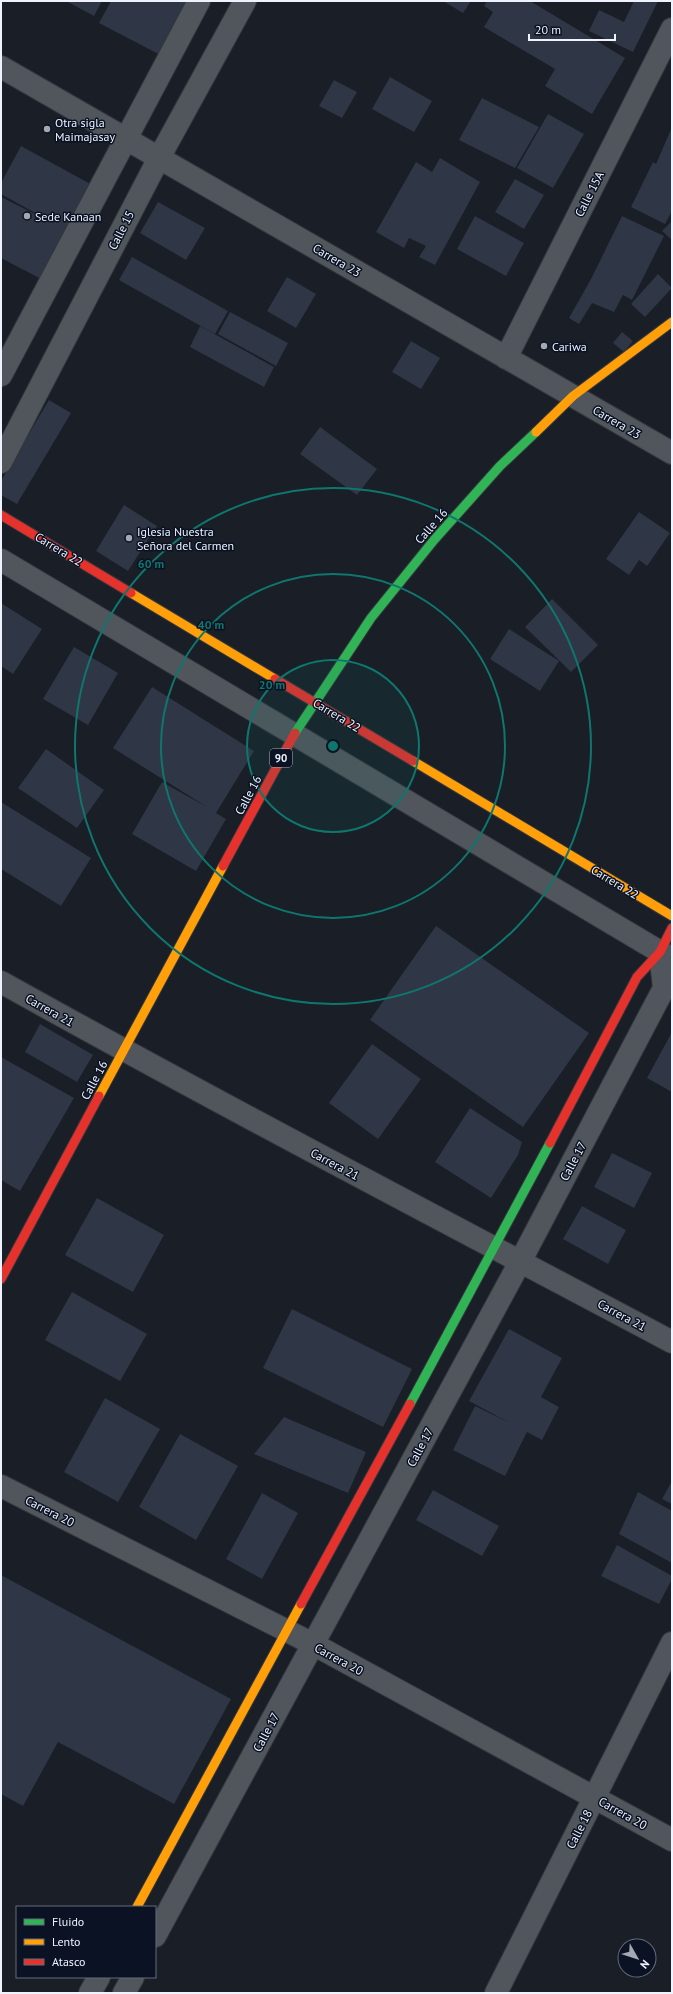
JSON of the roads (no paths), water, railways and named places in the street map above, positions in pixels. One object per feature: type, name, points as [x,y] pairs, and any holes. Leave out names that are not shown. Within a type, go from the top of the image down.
[{"type":"main road","name":"Calle 16","points":[[1,1279],[294,734],[371,618],[434,540],[500,466],[573,396],[672,322]]},
{"type":"main road","name":"Carrera 22","points":[[1,514],[672,916]]},
{"type":"main road","points":[[138,1906],[494,1249],[638,976],[666,955],[672,928]]},
{"type":"street","points":[[1,375],[199,1]]},
{"type":"street","name":"Calle 15","points":[[1,462],[159,158],[245,1]]},
{"type":"street","name":"Calle 15A","points":[[506,358],[672,30]]},
{"type":"street","name":"Carrera 23","points":[[1,67],[672,454]]},
{"type":"street","points":[[1,560],[666,955]]},
{"type":"street","name":"Calle 17","points":[[156,1934],[520,1262],[664,988],[666,955]]},
{"type":"street","name":"Carrera 21","points":[[1,982],[123,1050],[494,1249],[672,1342]]},
{"type":"street","name":"Carrera 20","points":[[1,1486],[313,1644],[672,1840]]},
{"type":"street","name":"Calle 18","points":[[496,1993],[672,1643]]},
{"type":"street","points":[[90,1993],[98,1978]]},
{"type":"street","points":[[124,1993],[132,1978]]},
{"type":"place","name":"Otra sigla Maimajasay","points":[[47,129]]},
{"type":"place","name":"Sede Kanaan","points":[[27,216]]},
{"type":"place","name":"Cariwa","points":[[544,346]]},
{"type":"place","name":"Iglesia Nuestra Señora del Carmen","points":[[129,538]]}]
